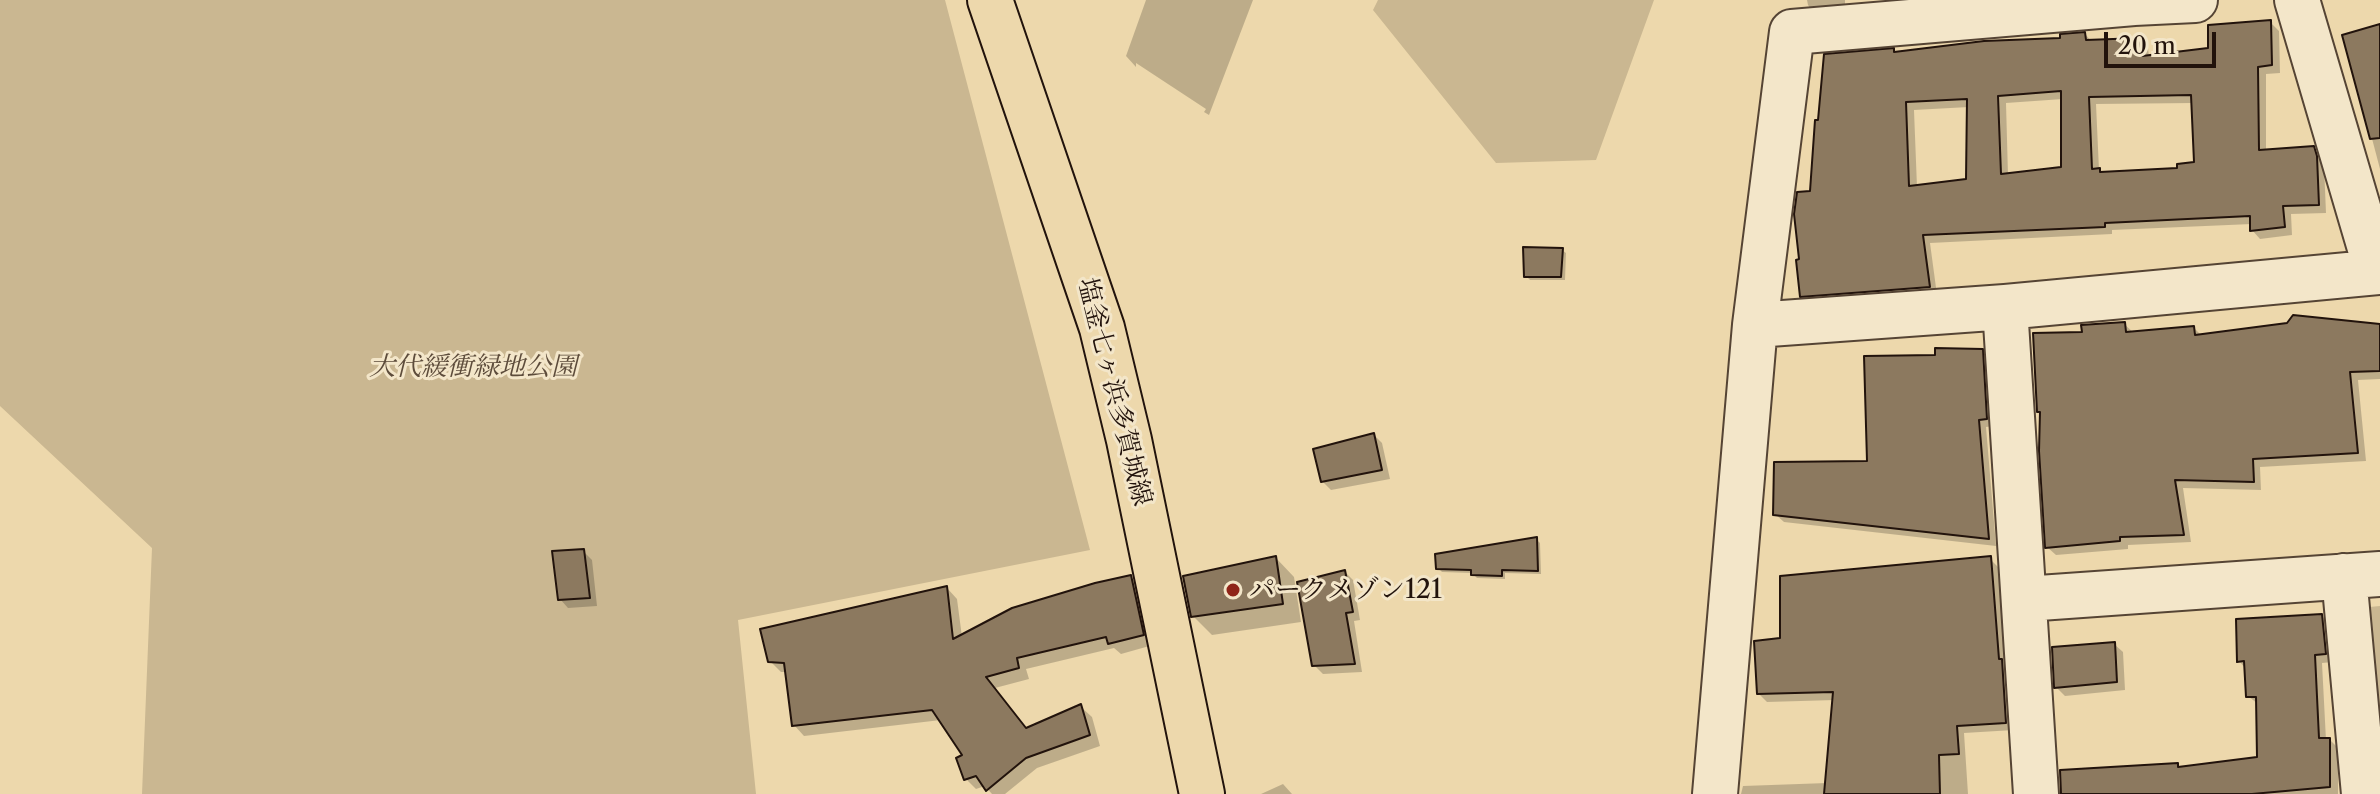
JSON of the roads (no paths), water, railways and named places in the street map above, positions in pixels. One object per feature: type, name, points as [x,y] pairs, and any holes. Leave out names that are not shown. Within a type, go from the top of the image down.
[{"type":"main road","name":"塩釜七ヶ浜多賀城線","points":[[990,0],[1102,328],[1132,455],[1202,794]]},
{"type":"street","points":[[1715,794],[1755,325],[1792,32],[2134,2],[2195,0]]},
{"type":"street","points":[[1755,325],[2005,307],[2379,272],[2297,0]]},
{"type":"street","points":[[2005,307],[2036,794]]},
{"type":"street","points":[[2025,599],[2362,575],[2364,794]]},
{"type":"place","name":"パークメゾン121","points":[[1233,590]]},
{"type":"park label","name":"大代緩衝緑地公園","points":[[473,367]]}]
